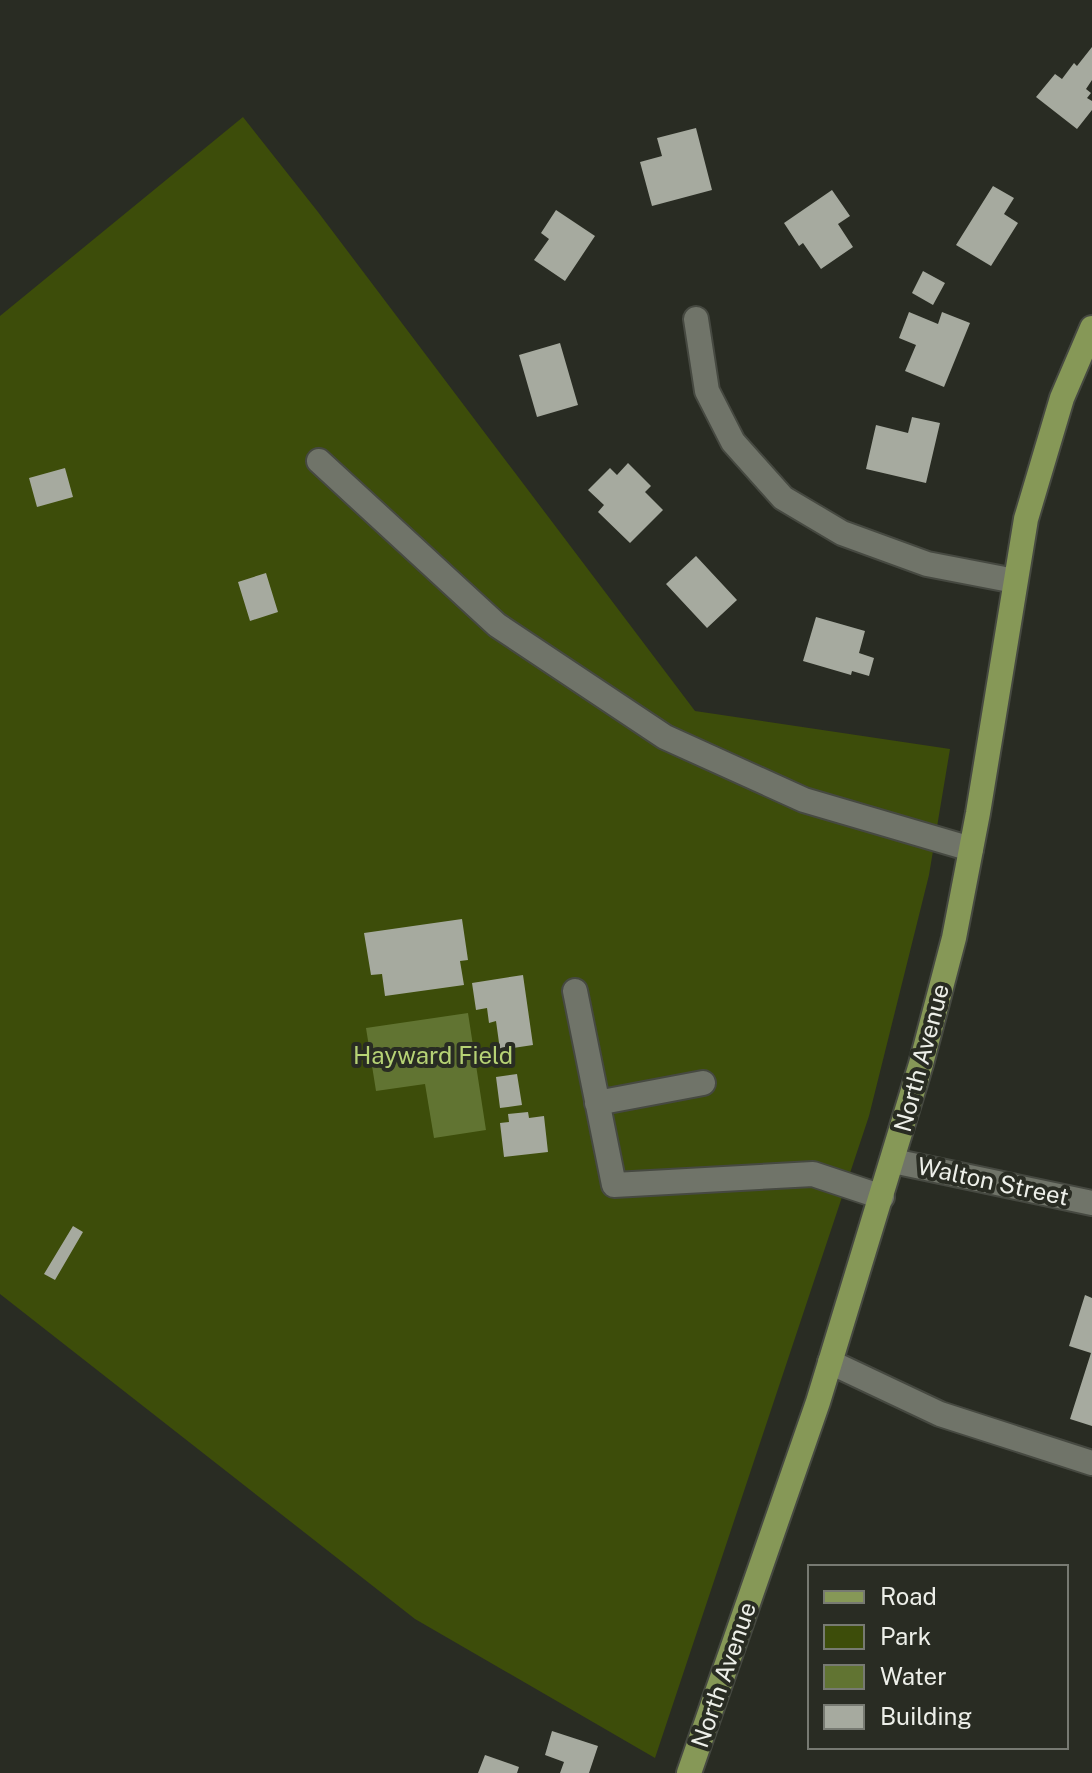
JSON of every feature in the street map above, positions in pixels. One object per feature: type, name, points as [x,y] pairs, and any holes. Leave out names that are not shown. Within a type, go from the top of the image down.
[{"type":"main road","name":"North Avenue","points":[[689,1773],[830,1362],[893,1161],[954,938],[1026,519],[1062,398],[1092,328]]},
{"type":"street","points":[[696,319],[707,391],[733,442],[783,498],[842,533],[927,564],[1015,581]]},
{"type":"street","points":[[319,461],[497,625],[665,737],[804,800],[971,849]]},
{"type":"street","points":[[575,991],[614,1185],[813,1174],[882,1197]]},
{"type":"street","points":[[597,1103],[703,1083]]},
{"type":"street","name":"Walton Street","points":[[893,1161],[1092,1203]]},
{"type":"street","points":[[830,1362],[940,1414],[1092,1463]]},
{"type":"green space","name":"Hayward Field","points":[[243,117],[695,711],[950,749],[929,875],[869,1116],[655,1758],[415,1619],[0,1294],[0,316]]},
{"type":"water","points":[[468,1013],[486,1130],[434,1138],[425,1084],[376,1091],[366,1028]]},
{"type":"building","points":[[1092,47],[1092,80],[1086,89],[1091,93],[1087,98],[1092,101],[1092,110],[1077,129],[1036,97],[1055,74],[1062,79]]},
{"type":"building","points":[[696,128],[712,190],[652,206],[640,162],[662,156],[657,138]]},
{"type":"building","points":[[993,186],[1014,198],[1004,214],[1018,223],[991,266],[956,245]]},
{"type":"building","points":[[832,190],[850,216],[838,224],[853,247],[821,269],[803,243],[799,246],[784,223]]},
{"type":"building","points":[[556,210],[595,236],[565,281],[534,260],[549,239],[541,233]]},
{"type":"building","points":[[923,271],[945,283],[933,305],[912,293]]},
{"type":"building","points":[[909,312],[938,324],[942,312],[970,323],[944,387],[905,371],[916,345],[899,338]]},
{"type":"building","points":[[560,343],[578,405],[537,417],[519,355]]},
{"type":"building","points":[[912,417],[940,423],[926,483],[866,469],[876,425],[908,433]]},
{"type":"building","points":[[628,463],[651,486],[645,492],[663,510],[630,543],[598,512],[604,505],[588,490],[610,468],[617,475]]},
{"type":"building","points":[[65,468],[73,497],[37,507],[29,478]]},
{"type":"building","points":[[696,556],[737,600],[707,628],[666,584]]},
{"type":"building","points":[[266,573],[278,612],[250,621],[238,582]]},
{"type":"building","points":[[816,617],[865,631],[859,653],[874,658],[869,676],[852,671],[851,675],[803,661]]},
{"type":"building","points":[[462,919],[468,960],[460,961],[464,985],[385,996],[382,974],[371,975],[364,933]]},
{"type":"building","points":[[523,975],[533,1045],[500,1050],[496,1021],[489,1023],[487,1008],[476,1010],[472,983]]},
{"type":"building","points":[[517,1074],[522,1105],[500,1108],[496,1077]]},
{"type":"building","points":[[528,1112],[529,1118],[544,1116],[548,1152],[504,1157],[500,1123],[509,1122],[508,1114]]},
{"type":"building","points":[[73,1226],[83,1232],[55,1280],[44,1274]]},
{"type":"building","points":[[1085,1295],[1092,1298],[1092,1426],[1070,1419],[1091,1353],[1069,1346]]},
{"type":"building","points":[[552,1731],[598,1746],[589,1773],[560,1773],[564,1762],[545,1755]]},
{"type":"building","points":[[485,1755],[519,1767],[517,1773],[478,1773]]}]
